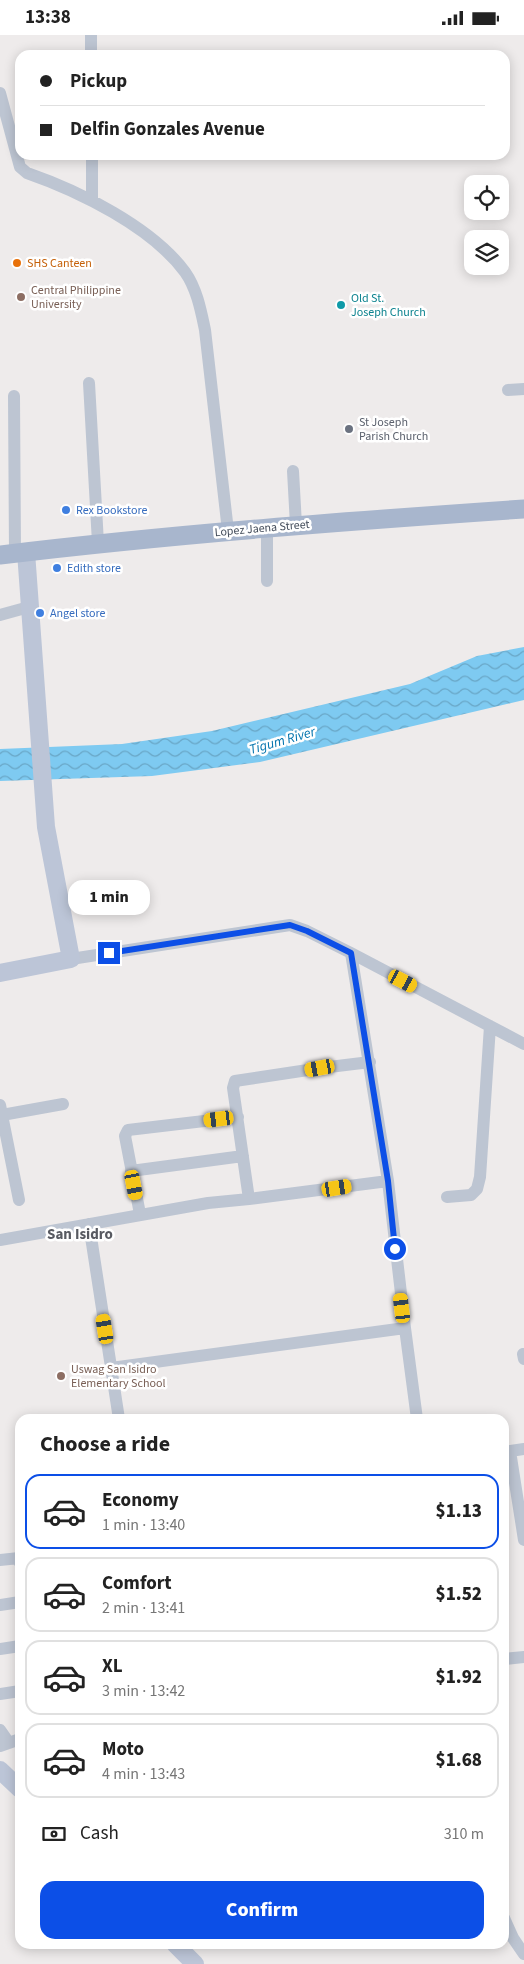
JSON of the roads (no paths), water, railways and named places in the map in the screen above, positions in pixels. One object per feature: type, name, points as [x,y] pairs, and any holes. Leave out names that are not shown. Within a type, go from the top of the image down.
[{"type":"main road","name":"Lopez Jaena Street","points":[[13,554],[98,543],[267,527],[524,509]]},
{"type":"street","points":[[90,35],[91,50]]},
{"type":"street","points":[[0,93],[15,148]]},
{"type":"street","points":[[18,160],[20,167],[27,173],[92,200],[152,238],[186,273],[198,299],[205,330],[228,531]]},
{"type":"street","points":[[92,160],[92,200]]},
{"type":"street","points":[[89,383],[98,543]]},
{"type":"street","points":[[508,390],[524,389]]},
{"type":"street","points":[[14,396],[13,554],[29,607],[46,827],[71,959]]},
{"type":"street","points":[[293,471],[296,525]]},
{"type":"street","points":[[267,527],[267,581]]},
{"type":"street","points":[[0,615],[29,607]]},
{"type":"street","points":[[0,973],[71,959],[290,925],[307,931],[351,953],[524,1044]]},
{"type":"street","points":[[351,953],[388,1181],[416,1414]]},
{"type":"street","points":[[448,1197],[471,1195],[477,1189],[480,1177],[490,1027]]},
{"type":"street","points":[[249,1199],[233,1088],[235,1081],[370,1062]]},
{"type":"street","points":[[19,1200],[1,1110],[63,1104]]},
{"type":"street","points":[[140,1214],[125,1136],[128,1130],[238,1117]]},
{"type":"street","points":[[131,1171],[243,1155]]},
{"type":"street","points":[[0,1240],[208,1203],[388,1181]]},
{"type":"street","points":[[89,1224],[118,1414]]},
{"type":"street","points":[[112,1368],[405,1328]]},
{"type":"street","points":[[509,1452],[524,1449]]},
{"type":"street","points":[[509,1462],[524,1540]]},
{"type":"street","points":[[0,1560],[15,1558]]},
{"type":"street","points":[[0,1605],[15,1603]]},
{"type":"street","points":[[0,1649],[15,1647]]},
{"type":"street","points":[[509,1658],[524,1657]]},
{"type":"street","points":[[0,1694],[15,1692]]},
{"type":"street","points":[[0,1730],[10,1743]]},
{"type":"street","points":[[0,1770],[15,1784]]},
{"type":"street","points":[[509,1929],[524,1954]]},
{"type":"street","points":[[180,1949],[194,1964]]},
{"type":"water","name":"Tigum River","points":[[524,647],[524,700],[260,762],[152,776],[0,781],[0,749],[122,744],[212,731],[410,684],[477,656]]},
{"type":"place","name":"SHS Canteen","points":[[17,263]]},
{"type":"place","name":"Central Philippine University","points":[[21,297]]},
{"type":"place","name":"Old St. Joseph Church","points":[[341,305]]},
{"type":"place","name":"St Joseph Parish Church","points":[[349,429]]},
{"type":"place","name":"Rex Bookstore","points":[[66,510]]},
{"type":"place","name":"Edith store","points":[[57,568]]},
{"type":"place","name":"Angel store","points":[[40,613]]},
{"type":"place","name":"Uswag San Isidro Elementary School","points":[[61,1376]]},
{"type":"district","name":"San Isidro","points":[[80,1234]]}]
